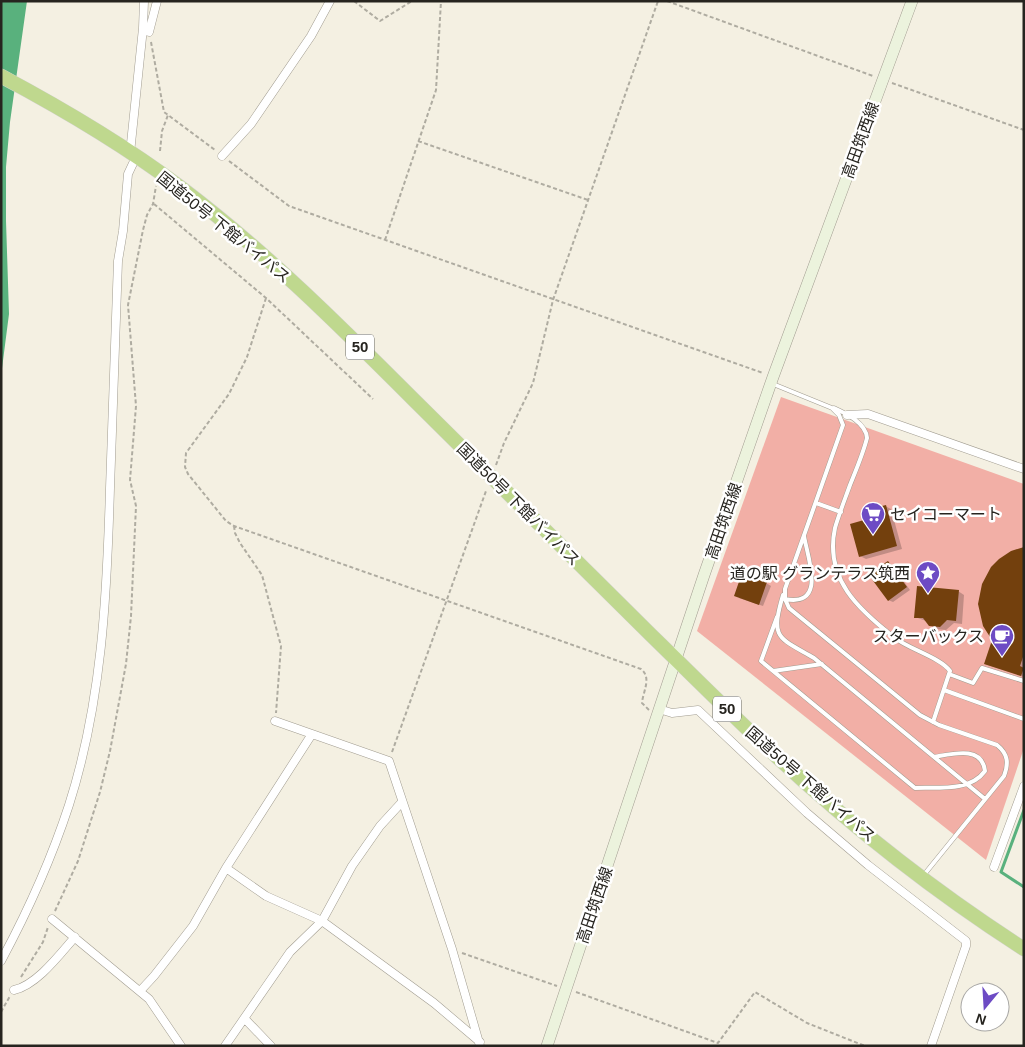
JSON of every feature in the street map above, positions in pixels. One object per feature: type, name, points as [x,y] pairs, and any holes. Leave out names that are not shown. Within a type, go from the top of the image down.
[{"type":"highway","name":"国道50号 下館バイパス","points":[[1,76],[86,124],[178,186],[222,221],[326,312],[676,660],[795,774],[835,809],[921,878],[975,918],[1024,949]]},
{"type":"main road","name":"高田筑西線","points":[[547,1046],[658,712],[772,380],[912,1]]},
{"type":"street","points":[[1,961],[29,909],[49,863],[69,804],[88,734],[95,695],[104,628],[108,569],[118,261],[123,231],[144,1]]},
{"type":"street","points":[[149,32],[156,1]]},
{"type":"street","points":[[222,156],[251,124],[311,36],[330,1]]},
{"type":"street","points":[[847,415],[868,414],[1024,469]]},
{"type":"street","points":[[658,712],[672,713],[698,710],[822,826],[868,865],[966,941],[966,946],[932,1046]]},
{"type":"street","points":[[275,721],[389,761],[452,949],[480,1044]]},
{"type":"street","points":[[140,990],[154,976],[191,930],[226,868],[312,734]]},
{"type":"street","points":[[994,867],[1024,786]]},
{"type":"street","points":[[225,1046],[290,952],[322,921],[358,858],[380,826],[402,802]]},
{"type":"street","points":[[226,868],[266,896],[322,921],[434,1003],[480,1044]]},
{"type":"street","points":[[52,919],[149,998],[181,1046]]},
{"type":"street","points":[[14,990],[39,976],[75,937]]},
{"type":"street","points":[[245,1019],[271,1046]]},
{"type":"lane","points":[[772,380],[847,415],[864,428],[867,438],[835,530],[833,549],[838,573],[846,590],[858,606],[906,646],[943,664],[950,671],[933,722]]},
{"type":"lane","points":[[832,408],[839,415],[843,425],[761,661],[915,788],[968,785],[980,778],[985,771],[984,764],[979,757],[971,754],[934,757]]},
{"type":"lane","points":[[816,503],[841,512]]},
{"type":"lane","points":[[785,599],[794,601],[805,598],[810,592],[812,583],[804,536]]},
{"type":"lane","points":[[786,588],[785,599],[789,608],[794,613],[920,714],[933,722],[997,745],[1004,751],[1008,762],[1004,776],[921,878]]},
{"type":"lane","points":[[777,616],[777,631],[787,644],[822,664],[985,799]]},
{"type":"lane","points":[[773,671],[822,664]]},
{"type":"lane","points":[[949,674],[973,683],[982,668],[1024,681]]},
{"type":"lane","points":[[944,690],[1024,719]]},
{"type":"path","points":[[354,1],[380,21],[412,1]]},
{"type":"path","points":[[385,240],[436,90],[442,1]]},
{"type":"path","points":[[495,466],[533,383],[553,300],[658,1]]},
{"type":"path","points":[[666,1],[1024,130]]},
{"type":"path","points":[[149,32],[164,112],[290,206],[772,380]]},
{"type":"path","points":[[160,151],[162,131],[168,115]]},
{"type":"path","points":[[418,141],[588,200]]},
{"type":"path","points":[[153,204],[266,298],[372,398]]},
{"type":"path","points":[[266,298],[247,357],[233,386],[219,409],[189,447],[185,461],[188,474],[226,521],[234,526],[641,669],[646,672],[648,679],[642,695],[642,703],[647,709],[658,712]]},
{"type":"path","points":[[389,761],[486,491]]},
{"type":"path","points":[[234,526],[240,543],[262,575],[281,646],[275,721]]},
{"type":"path","points":[[452,949],[718,1043],[755,992],[807,1023],[865,1046]]},
{"type":"shaded area","points":[[1,1],[27,1],[10,122],[6,167],[9,314],[1,376]]},
{"type":"shaded area","points":[[781,397],[1024,484],[1024,748],[986,860],[697,631]]},
{"type":"building","name":"セイコーマート","points":[[886,505],[897,546],[859,557],[850,524],[864,520],[862,511]]},
{"type":"building","points":[[1024,547],[1024,654],[1020,666],[1024,668],[1021,676],[984,664],[992,640],[983,626],[978,604],[982,584],[991,567],[1011,551]]},
{"type":"building","points":[[888,561],[907,587],[888,601],[868,574]]},
{"type":"building","points":[[742,573],[767,582],[759,605],[734,596]]},
{"type":"building","points":[[917,586],[959,590],[956,621],[947,620],[940,627],[929,626],[923,618],[914,618]]},
{"type":"waterway","points":[[1024,810],[1001,872],[1024,887]]},
{"type":"place","name":"セイコーマート","points":[[873,535]]},
{"type":"place","name":"道の駅 グランテラス筑西","points":[[928,594]]},
{"type":"place","name":"スターバックス","points":[[1002,657]]}]
